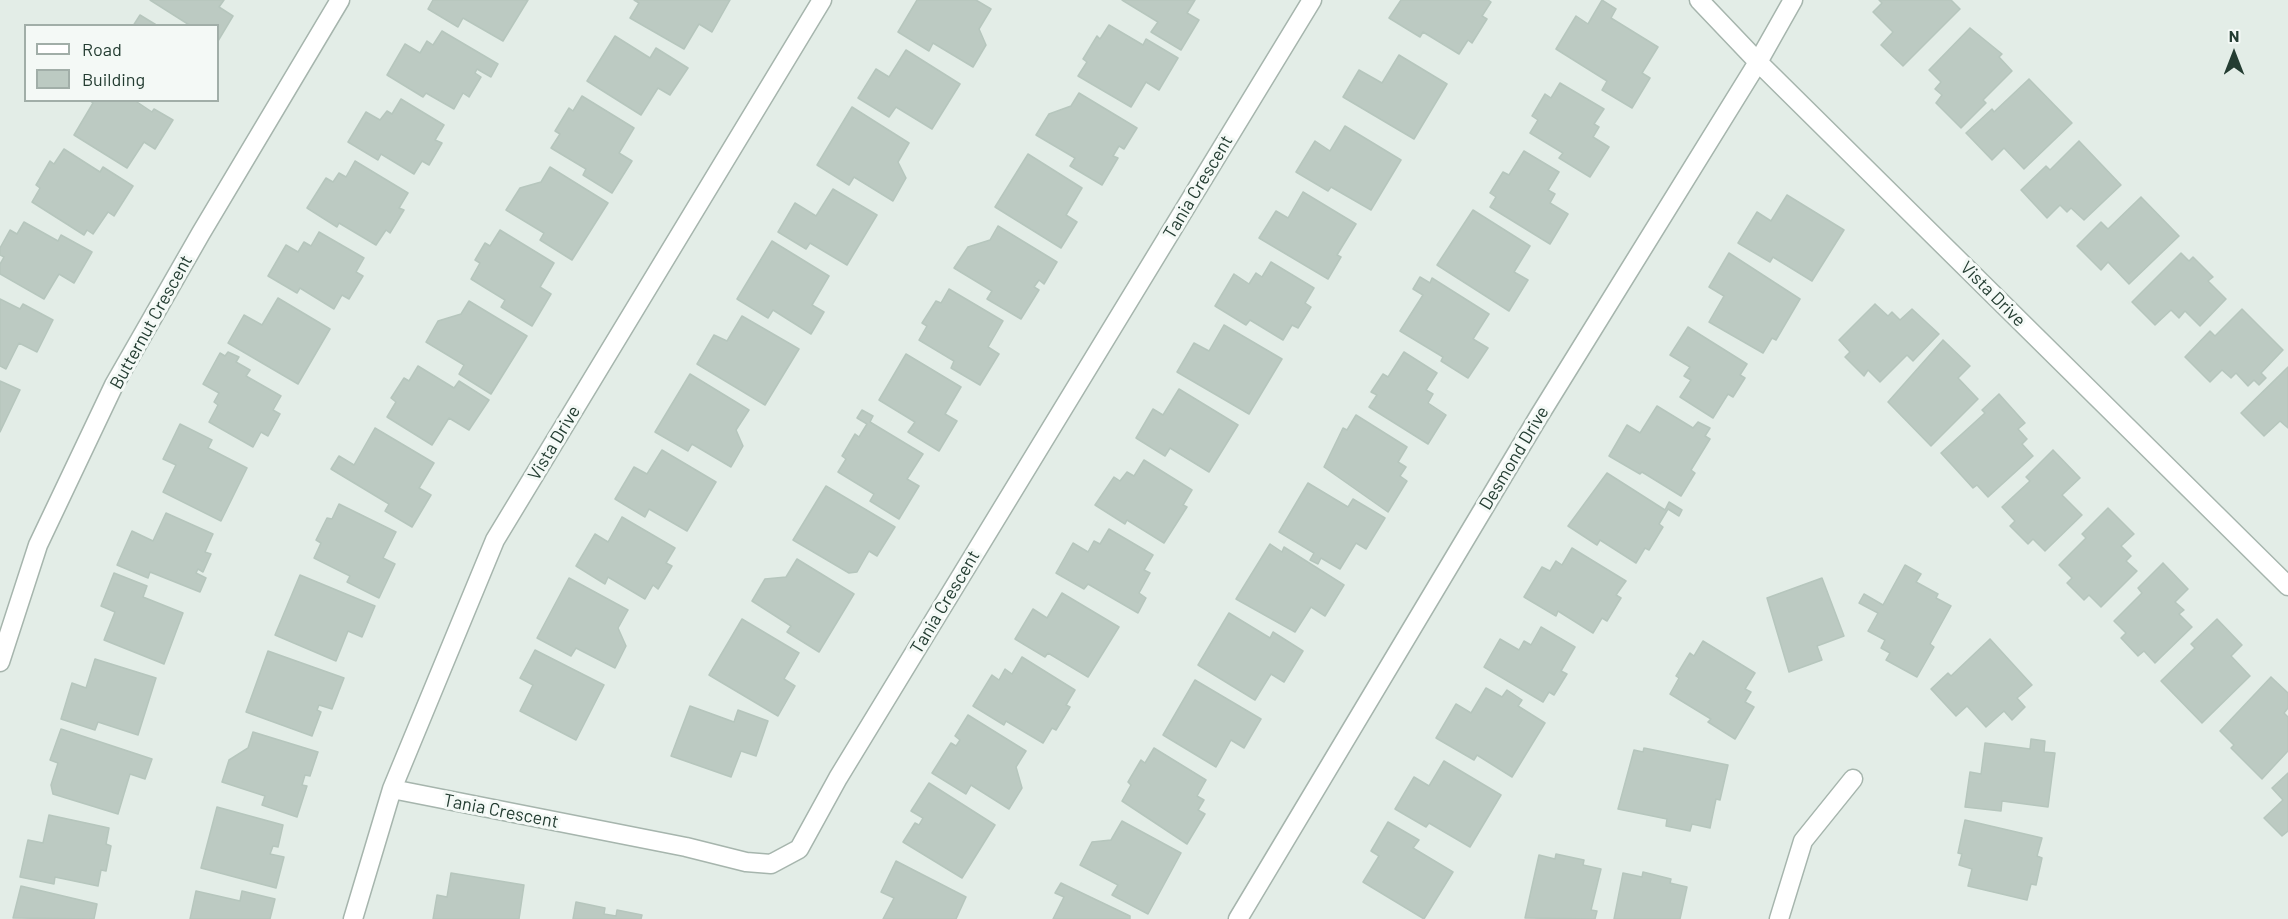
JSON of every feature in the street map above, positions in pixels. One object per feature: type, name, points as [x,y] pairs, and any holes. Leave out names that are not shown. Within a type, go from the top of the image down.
[{"type":"street","name":"Butternut Crescent","points":[[0,662],[38,545],[114,385],[201,233],[340,0]]},
{"type":"street","name":"Vista Drive","points":[[353,919],[392,789],[495,540],[822,0]]},
{"type":"street","name":"Tania Crescent","points":[[392,789],[686,847],[746,862],[771,864],[799,849],[844,768],[1312,0]]},
{"type":"street","name":"Vista Drive","points":[[1698,0],[2288,586]]},
{"type":"street","name":"Desmond Drive","points":[[1238,919],[1539,416],[1758,62],[1793,0]]},
{"type":"street","points":[[1779,919],[1803,841],[1853,778]]},
{"type":"building","points":[[150,0],[224,0],[219,7],[233,16],[219,39],[219,24],[188,24]]},
{"type":"building","points":[[433,0],[528,0],[503,41],[463,18],[458,27],[428,9]]},
{"type":"building","points":[[634,0],[730,0],[712,32],[699,24],[684,49],[630,18],[639,3]]},
{"type":"building","points":[[917,0],[976,0],[991,9],[979,29],[986,45],[973,67],[933,43],[929,51],[898,32]]},
{"type":"building","points":[[1122,0],[1195,0],[1187,13],[1199,20],[1181,50],[1151,32],[1158,22]]},
{"type":"building","points":[[1401,0],[1488,0],[1491,2],[1482,16],[1487,19],[1472,43],[1468,40],[1459,54],[1423,32],[1420,37],[1389,18]]},
{"type":"building","points":[[1602,0],[1616,9],[1611,18],[1658,47],[1642,73],[1650,78],[1632,108],[1602,90],[1607,81],[1556,49],[1576,16],[1588,24]]},
{"type":"building","points":[[1879,0],[1951,0],[1960,9],[1903,66],[1881,45],[1893,32],[1873,12],[1882,3]]},
{"type":"building","points":[[140,15],[155,24],[134,24]]},
{"type":"building","points":[[1109,25],[1143,45],[1146,39],[1178,58],[1159,90],[1146,82],[1131,107],[1078,76],[1087,62],[1083,59],[1097,36],[1100,39]]},
{"type":"building","points":[[1970,28],[2002,54],[1999,57],[2012,71],[1983,100],[1986,103],[1961,128],[1936,103],[1942,95],[1935,89],[1941,82],[1929,70]]},
{"type":"building","points":[[442,31],[498,64],[491,77],[477,69],[475,73],[481,77],[469,97],[463,93],[454,109],[426,93],[423,97],[387,75],[405,44],[420,53],[427,41],[433,45]]},
{"type":"building","points":[[615,36],[650,58],[656,48],[688,68],[670,95],[658,88],[641,115],[587,81]]},
{"type":"building","points":[[906,50],[960,84],[932,129],[896,107],[889,117],[858,98],[876,69],[889,77]]},
{"type":"building","points":[[1399,55],[1447,84],[1414,139],[1343,97],[1359,70],[1382,83]]},
{"type":"building","points":[[2029,79],[2072,123],[2024,169],[2004,148],[1992,160],[1966,133],[1992,109],[1994,112]]},
{"type":"building","points":[[1560,83],[1604,109],[1594,124],[1599,127],[1593,137],[1609,147],[1590,177],[1559,158],[1563,153],[1530,133],[1538,120],[1532,116],[1545,94],[1551,98]]},
{"type":"building","points":[[1079,93],[1137,128],[1124,149],[1119,146],[1113,156],[1118,158],[1102,185],[1070,166],[1075,158],[1036,135],[1049,114],[1071,106]]},
{"type":"building","points":[[582,96],[634,128],[619,153],[632,161],[612,193],[583,175],[586,169],[551,148],[560,134],[555,131],[569,108],[573,111]]},
{"type":"building","points":[[401,99],[444,125],[435,140],[442,143],[429,165],[422,161],[414,174],[381,154],[378,160],[348,142],[366,112],[380,120],[387,111],[392,114]]},
{"type":"building","points":[[137,102],[152,112],[154,109],[173,120],[155,149],[144,142],[127,168],[74,135],[93,103]]},
{"type":"building","points":[[852,107],[909,143],[898,162],[906,178],[893,201],[854,177],[849,185],[817,165]]},
{"type":"building","points":[[1345,126],[1401,160],[1371,210],[1331,187],[1328,191],[1296,172],[1315,141],[1330,151]]},
{"type":"building","points":[[2079,141],[2121,185],[2084,220],[2071,208],[2067,212],[2060,205],[2047,218],[2021,190],[2046,166],[2050,170]]},
{"type":"building","points":[[64,149],[100,172],[103,167],[133,186],[114,216],[108,212],[93,234],[87,230],[84,235],[32,202],[40,188],[36,185],[50,161],[54,164]]},
{"type":"building","points":[[1524,151],[1559,172],[1548,190],[1555,194],[1550,203],[1568,214],[1550,244],[1490,207],[1496,197],[1490,193],[1503,172],[1509,175]]},
{"type":"building","points":[[1028,154],[1082,188],[1066,215],[1077,222],[1061,248],[995,207]]},
{"type":"building","points":[[355,161],[408,193],[399,208],[404,210],[390,233],[386,230],[376,245],[339,223],[337,227],[307,208],[326,178],[333,182],[339,173],[346,177]]},
{"type":"building","points":[[550,167],[608,203],[572,260],[540,240],[544,233],[506,210],[520,188],[541,182]]},
{"type":"building","points":[[833,189],[877,215],[847,265],[810,243],[806,249],[778,232],[795,203],[816,216]]},
{"type":"building","points":[[1303,192],[1356,224],[1337,255],[1341,257],[1328,279],[1259,238],[1276,211],[1288,218]]},
{"type":"building","points":[[1787,195],[1844,230],[1812,281],[1773,257],[1770,262],[1738,243],[1757,212],[1771,221]]},
{"type":"building","points":[[2141,197],[2179,236],[2129,284],[2108,262],[2101,270],[2077,246],[2101,222],[2108,229]]},
{"type":"building","points":[[1473,210],[1530,246],[1514,272],[1528,280],[1509,311],[1437,265]]},
{"type":"building","points":[[24,222],[58,241],[61,235],[92,252],[74,283],[59,274],[44,299],[0,274],[0,264],[4,257],[0,255],[0,248],[10,230],[17,234]]},
{"type":"building","points":[[998,226],[1057,262],[1044,284],[1039,280],[1034,287],[1039,290],[1021,319],[987,299],[992,291],[954,268],[968,247],[990,240]]},
{"type":"building","points":[[500,230],[554,263],[540,287],[551,294],[532,326],[501,307],[505,300],[471,279],[480,263],[475,260],[485,243],[490,246]]},
{"type":"building","points":[[319,232],[364,258],[356,272],[363,276],[349,299],[342,295],[334,309],[300,288],[297,293],[268,276],[286,245],[298,252],[304,242],[311,246]]},
{"type":"building","points":[[772,241],[829,276],[812,305],[824,312],[811,334],[773,310],[768,318],[737,299]]},
{"type":"building","points":[[1729,253],[1800,299],[1776,340],[1772,338],[1763,353],[1709,322],[1724,296],[1709,287]]},
{"type":"building","points":[[2181,253],[2189,261],[2193,257],[2213,277],[2208,281],[2226,299],[2200,326],[2185,311],[2179,318],[2171,310],[2155,325],[2132,302]]},
{"type":"building","points":[[1271,262],[1314,288],[1305,303],[1311,307],[1298,328],[1292,325],[1283,340],[1250,320],[1246,325],[1215,306],[1234,274],[1249,284],[1256,273],[1262,277]]},
{"type":"building","points":[[1420,277],[1430,283],[1432,278],[1489,314],[1473,339],[1488,348],[1468,378],[1441,361],[1443,357],[1400,331],[1423,295],[1413,289]]},
{"type":"building","points":[[949,289],[1003,321],[988,347],[999,354],[980,385],[951,368],[954,361],[919,340],[927,326],[922,323],[936,301],[941,303]]},
{"type":"building","points":[[278,298],[330,329],[298,384],[228,343],[244,315],[262,325]]},
{"type":"building","points":[[0,299],[20,309],[23,304],[53,320],[37,352],[19,343],[6,369],[0,366]]},
{"type":"building","points":[[469,301],[527,336],[491,394],[459,374],[464,365],[426,342],[438,321],[461,314]]},
{"type":"building","points":[[1875,304],[1888,316],[1892,312],[1900,320],[1912,309],[1939,334],[1913,361],[1907,355],[1880,382],[1868,370],[1864,376],[1845,357],[1850,352],[1839,340]]},
{"type":"building","points":[[2242,309],[2283,350],[2261,373],[2266,378],[2259,385],[2254,380],[2248,386],[2236,373],[2231,378],[2222,370],[2210,382],[2185,357],[2210,331],[2215,336]]},
{"type":"building","points":[[742,316],[799,349],[765,405],[697,364],[714,335],[727,341]]},
{"type":"building","points":[[1224,325],[1282,359],[1249,414],[1177,372],[1194,343],[1209,351]]},
{"type":"building","points":[[1688,327],[1747,364],[1740,375],[1745,378],[1733,397],[1728,394],[1713,418],[1680,397],[1691,380],[1684,376],[1690,367],[1670,355]]},
{"type":"building","points":[[1943,340],[1970,366],[1958,378],[1978,399],[1931,446],[1888,402]]},
{"type":"building","points":[[228,352],[239,357],[236,362],[250,370],[246,376],[281,396],[273,410],[280,414],[268,436],[261,432],[253,447],[209,422],[218,405],[214,402],[219,393],[203,384],[220,353],[225,356]]},
{"type":"building","points":[[1404,352],[1437,373],[1426,390],[1433,394],[1428,403],[1446,415],[1428,444],[1369,407],[1377,395],[1371,392],[1383,374],[1388,377]]},
{"type":"building","points":[[906,354],[961,387],[945,414],[957,421],[939,451],[908,432],[915,422],[879,400]]},
{"type":"building","points":[[418,366],[454,388],[459,381],[489,400],[469,430],[449,418],[432,445],[387,417],[396,402],[391,398],[404,378],[409,381]]},
{"type":"building","points":[[2288,367],[2288,428],[2280,421],[2264,436],[2241,413]]},
{"type":"building","points":[[690,374],[749,410],[736,430],[743,446],[731,467],[692,444],[688,451],[655,432]]},
{"type":"building","points":[[0,381],[20,390],[0,432]]},
{"type":"building","points":[[1179,389],[1238,425],[1209,472],[1170,448],[1165,456],[1136,438],[1153,409],[1163,415]]},
{"type":"building","points":[[1999,394],[2025,423],[2018,429],[2027,439],[2022,444],[2033,456],[1988,497],[1977,485],[1973,488],[1941,453],[1985,413],[1982,410]]},
{"type":"building","points":[[1657,406],[1693,428],[1698,422],[1710,428],[1705,436],[1710,439],[1691,470],[1695,473],[1681,496],[1642,472],[1640,474],[1609,456],[1627,425],[1640,433]]},
{"type":"building","points":[[862,410],[873,416],[870,422],[923,454],[907,479],[919,486],[899,519],[870,501],[874,494],[838,472],[846,459],[842,456],[855,434],[859,437],[867,424],[857,418]]},
{"type":"building","points":[[1356,415],[1407,447],[1398,462],[1406,467],[1400,476],[1407,481],[1388,512],[1324,467],[1343,428],[1347,430]]},
{"type":"building","points":[[180,424],[212,440],[208,448],[247,468],[221,521],[163,492],[176,465],[163,459]]},
{"type":"building","points":[[375,428],[434,463],[419,488],[431,495],[412,527],[385,511],[389,504],[331,469],[339,456],[354,465]]},
{"type":"building","points":[[662,450],[716,482],[687,531],[649,509],[645,517],[615,499],[634,467],[647,474]]},
{"type":"building","points":[[2053,450],[2080,478],[2062,495],[2082,515],[2045,551],[2033,539],[2028,544],[2010,526],[2015,521],[2002,507],[2030,481],[2026,477]]},
{"type":"building","points":[[1144,460],[1192,490],[1183,505],[1187,507],[1164,543],[1127,520],[1125,524],[1095,505],[1114,477],[1120,481],[1127,472],[1134,476]]},
{"type":"building","points":[[1607,473],[1665,510],[1669,502],[1682,510],[1679,516],[1668,509],[1659,524],[1663,527],[1649,550],[1645,548],[1636,563],[1600,540],[1597,545],[1568,526]]},
{"type":"building","points":[[1308,483],[1348,507],[1353,499],[1385,518],[1366,549],[1356,543],[1340,569],[1321,558],[1318,564],[1310,560],[1314,553],[1279,532]]},
{"type":"building","points":[[826,486],[895,527],[877,556],[869,551],[857,572],[849,573],[793,540]]},
{"type":"building","points":[[339,504],[396,532],[383,558],[395,564],[379,598],[347,582],[350,576],[314,558],[321,543],[316,540],[327,518],[332,519]]},
{"type":"building","points":[[2108,508],[2134,534],[2121,546],[2131,556],[2126,561],[2137,571],[2101,607],[2089,595],[2084,600],[2067,583],[2072,578],[2059,565],[2086,538],[2082,534]]},
{"type":"building","points":[[166,513],[213,534],[205,552],[211,554],[203,572],[198,569],[196,573],[206,578],[200,592],[150,572],[148,578],[117,565],[132,531],[153,541]]},
{"type":"building","points":[[622,517],[675,548],[666,563],[672,566],[658,589],[653,585],[645,599],[608,577],[605,584],[576,566],[595,534],[608,542]]},
{"type":"building","points":[[1109,529],[1153,555],[1144,570],[1150,573],[1139,593],[1146,598],[1138,613],[1088,584],[1084,589],[1056,573],[1073,543],[1088,552],[1094,541],[1100,544]]},
{"type":"building","points":[[1270,544],[1282,552],[1284,547],[1344,585],[1325,616],[1311,607],[1295,632],[1236,599]]},
{"type":"building","points":[[1572,548],[1626,581],[1616,595],[1621,598],[1607,621],[1602,618],[1593,633],[1558,611],[1556,616],[1524,597],[1542,567],[1550,571],[1556,561],[1562,565]]},
{"type":"building","points":[[797,559],[854,594],[819,652],[787,632],[791,626],[752,601],[765,579],[786,577]]},
{"type":"building","points":[[2163,563],[2188,589],[2175,602],[2184,610],[2179,614],[2192,627],[2155,663],[2144,651],[2138,656],[2121,638],[2126,633],[2114,621],[2142,593],[2138,588]]},
{"type":"building","points":[[1905,565],[1921,574],[1916,582],[1938,594],[1936,598],[1951,606],[1930,644],[1934,647],[1917,677],[1886,660],[1890,653],[1881,648],[1885,640],[1868,631],[1878,613],[1859,603],[1864,594],[1883,605]]},
{"type":"building","points":[[114,573],[147,586],[143,597],[183,613],[164,664],[104,640],[115,612],[101,606]]},
{"type":"building","points":[[300,575],[375,606],[362,637],[348,631],[336,661],[275,635]]},
{"type":"building","points":[[569,578],[628,610],[618,628],[626,646],[615,668],[576,648],[571,656],[537,638]]},
{"type":"building","points":[[1822,578],[1844,636],[1817,646],[1822,660],[1789,672],[1767,598]]},
{"type":"building","points":[[1062,593],[1119,627],[1088,677],[1048,653],[1045,657],[1015,639],[1033,609],[1047,618]]},
{"type":"building","points":[[1229,613],[1270,638],[1273,632],[1303,651],[1284,682],[1271,674],[1255,700],[1198,665]]},
{"type":"building","points":[[742,619],[799,653],[784,679],[795,686],[778,716],[709,675]]},
{"type":"building","points":[[2217,619],[2242,645],[2231,656],[2250,676],[2202,723],[2161,681],[2195,648],[2191,644]]},
{"type":"building","points":[[1541,627],[1575,647],[1561,671],[1567,674],[1554,695],[1549,692],[1543,702],[1484,667],[1500,639],[1519,650],[1524,641],[1531,645]]},
{"type":"building","points":[[1990,639],[2032,685],[2017,698],[2025,707],[2012,720],[2004,711],[1986,727],[1967,706],[1956,716],[1931,689],[1948,673],[1951,676]]},
{"type":"building","points":[[1703,641],[1755,673],[1745,689],[1751,692],[1745,702],[1754,707],[1735,739],[1708,722],[1711,719],[1670,694],[1679,678],[1676,676],[1690,653],[1694,656]]},
{"type":"building","points":[[535,650],[604,685],[576,740],[520,711],[533,685],[520,678]]},
{"type":"building","points":[[268,651],[344,678],[332,709],[319,705],[317,710],[321,712],[312,736],[246,712]]},
{"type":"building","points":[[1022,657],[1075,690],[1066,705],[1070,707],[1056,730],[1052,728],[1043,743],[1006,721],[1004,725],[973,706],[992,675],[999,680],[1005,669],[1012,674]]},
{"type":"building","points":[[95,659],[156,678],[138,735],[98,722],[95,730],[61,719],[72,683],[86,688]]},
{"type":"building","points":[[2271,677],[2288,693],[2288,708],[2284,713],[2288,717],[2288,751],[2262,779],[2231,748],[2234,745],[2220,731]]},
{"type":"building","points":[[1195,680],[1261,719],[1244,748],[1231,740],[1216,767],[1163,735]]},
{"type":"building","points":[[1486,688],[1502,697],[1507,690],[1522,700],[1518,706],[1545,723],[1512,777],[1477,755],[1474,760],[1436,738],[1456,704],[1471,713]]},
{"type":"building","points":[[690,706],[734,722],[738,710],[768,721],[756,756],[741,751],[731,777],[671,756]]},
{"type":"building","points":[[968,715],[1026,751],[1016,767],[1022,788],[1009,809],[971,785],[966,794],[932,773],[951,743],[956,746],[960,740],[955,736]]},
{"type":"building","points":[[61,729],[152,759],[145,779],[130,774],[118,814],[53,794],[51,785],[58,763],[50,760]]},
{"type":"building","points":[[253,732],[318,752],[310,776],[305,775],[302,785],[307,786],[297,817],[262,805],[265,796],[222,782],[229,760],[248,748]]},
{"type":"building","points":[[2031,739],[2045,741],[2044,752],[2055,753],[2048,807],[2002,801],[2001,811],[1965,807],[1970,772],[1981,774],[1985,743],[2030,749]]},
{"type":"building","points":[[1154,748],[1206,780],[1197,796],[1204,800],[1198,810],[1205,814],[1187,844],[1122,801],[1131,785],[1128,782],[1141,760],[1145,763]]},
{"type":"building","points":[[1644,748],[1728,765],[1720,800],[1716,799],[1710,828],[1692,824],[1690,831],[1666,826],[1667,819],[1618,809],[1634,750],[1643,752]]},
{"type":"building","points":[[1444,761],[1501,795],[1470,847],[1429,823],[1426,827],[1395,809],[1414,777],[1429,786]]},
{"type":"building","points":[[2288,773],[2288,831],[2282,836],[2264,818],[2283,800],[2272,788]]},
{"type":"building","points":[[929,783],[995,825],[962,878],[903,842],[915,823],[919,825],[923,818],[911,811]]},
{"type":"building","points":[[217,807],[283,825],[278,847],[273,846],[270,854],[284,857],[276,888],[201,868]]},
{"type":"building","points":[[49,815],[109,828],[106,844],[111,846],[106,871],[101,870],[98,886],[55,877],[54,884],[20,877],[28,840],[43,843]]},
{"type":"building","points":[[1965,820],[2042,838],[2037,856],[2042,858],[2036,885],[2031,884],[2027,900],[1968,886],[1972,869],[1959,865],[1962,854],[1958,853]]},
{"type":"building","points":[[1122,821],[1181,853],[1148,914],[1112,895],[1118,885],[1080,865],[1092,842],[1111,840]]},
{"type":"building","points":[[1388,822],[1419,840],[1413,848],[1453,872],[1424,919],[1363,882],[1379,856],[1371,851]]},
{"type":"building","points":[[1556,854],[1584,860],[1583,865],[1601,869],[1591,910],[1597,911],[1595,919],[1525,918],[1539,855],[1555,859]]},
{"type":"building","points":[[896,861],[966,897],[956,919],[883,919],[894,898],[881,892]]},
{"type":"building","points":[[1643,872],[1671,879],[1670,883],[1687,887],[1680,919],[1614,919],[1623,873],[1642,877]]},
{"type":"building","points":[[451,873],[524,885],[519,919],[433,919],[437,895],[447,897]]},
{"type":"building","points":[[1061,883],[1130,916],[1130,919],[1053,919],[1064,897],[1055,893]]},
{"type":"building","points":[[21,886],[97,904],[94,919],[13,918]]},
{"type":"building","points":[[196,891],[240,901],[242,891],[275,899],[270,919],[190,919]]},
{"type":"building","points":[[576,902],[605,908],[604,914],[616,916],[617,910],[642,915],[641,919],[573,919]]}]
